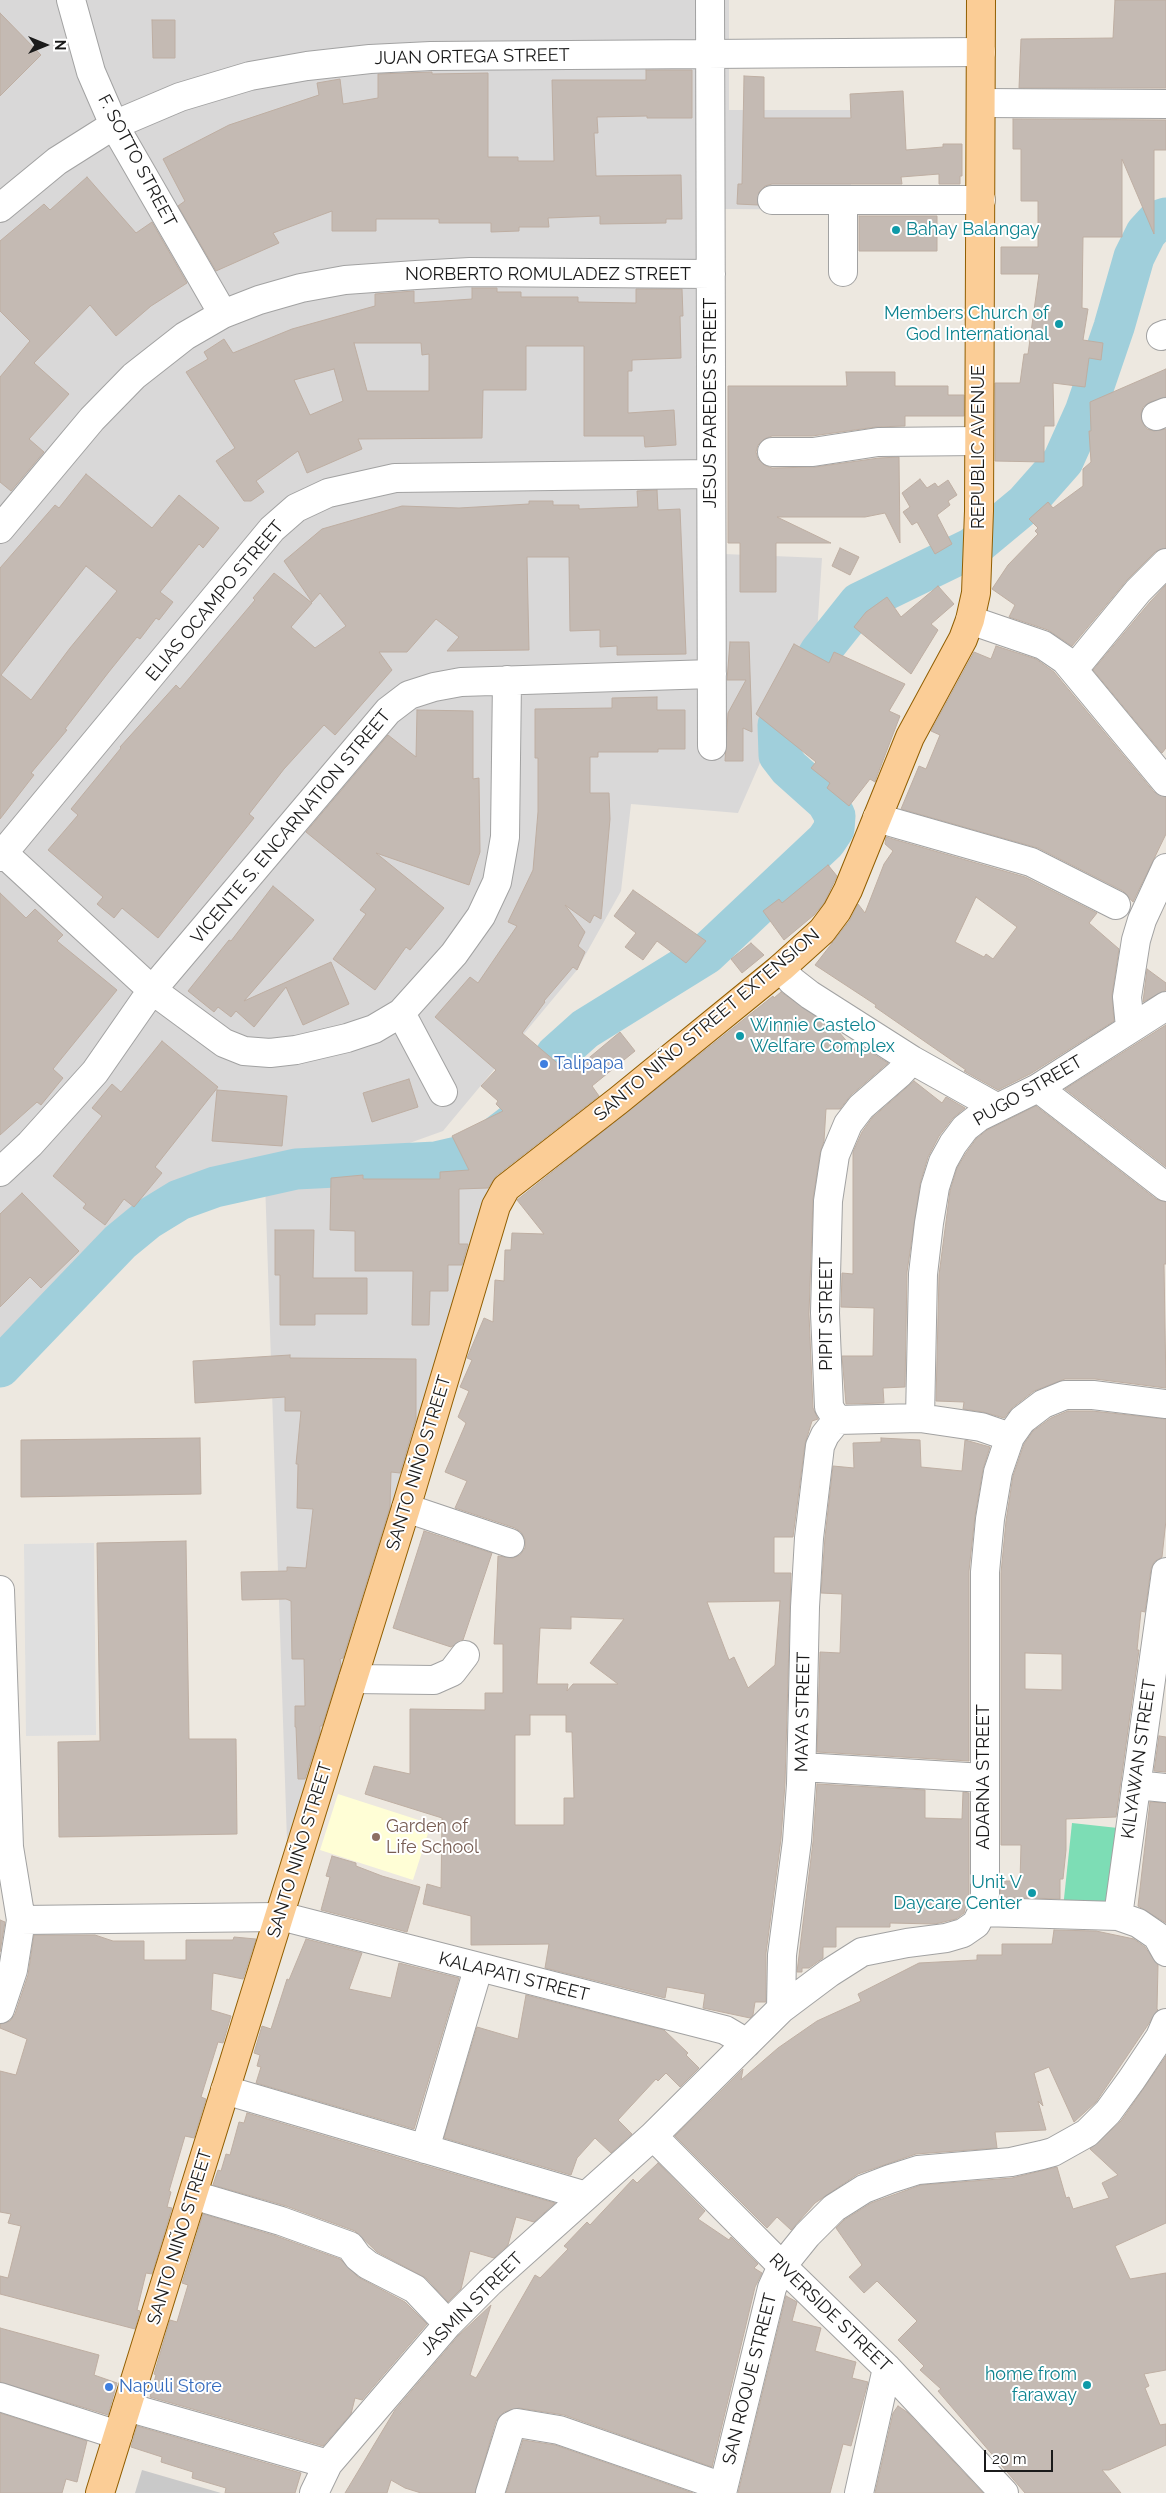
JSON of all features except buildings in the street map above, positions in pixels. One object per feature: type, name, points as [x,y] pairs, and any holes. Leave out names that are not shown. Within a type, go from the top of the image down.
[{"type":"main road","name":"REPUBLIC AVENUE","points":[[978,564],[981,0]]},
{"type":"main road","name":"SANTO NIÑO STREET EXTENSION","points":[[496,1206],[506,1188],[619,1100],[781,968],[822,930],[837,911],[848,890],[910,737],[963,639],[970,620],[976,593],[978,564]]},
{"type":"main road","name":"SANTO NIÑO STREET","points":[[100,2493],[406,1508],[496,1206]]},
{"type":"street","name":"F. SOTTO STREET","points":[[71,0],[90,72],[114,125],[223,314]]},
{"type":"street","name":"JESUS PAREDES STREET","points":[[710,0],[712,746]]},
{"type":"street","name":"JUAN ORTEGA STREET","points":[[0,208],[57,161],[114,125],[180,97],[232,82],[316,65],[370,59],[431,56],[981,52]]},
{"type":"street","points":[[980,103],[1166,104]]},
{"type":"street","points":[[772,200],[980,200]]},
{"type":"street","points":[[843,200],[844,272]]},
{"type":"street","name":"NORBERTO ROMULADEZ STREET","points":[[0,529],[92,420],[134,376],[185,336],[223,314],[259,300],[301,288],[345,280],[470,272],[711,274]]},
{"type":"street","points":[[772,452],[813,452],[878,442],[979,441]]},
{"type":"street","name":"ELIAS OCAMPO STREET","points":[[1,853],[272,529],[296,508],[328,493],[395,478],[711,474]]},
{"type":"street","points":[[1074,669],[1138,591],[1166,563]]},
{"type":"street","points":[[970,620],[1043,645],[1074,669],[1166,782]]},
{"type":"street","name":"VICENTE S. ENCARNATION STREET","points":[[0,1172],[30,1144],[95,1072],[152,990],[388,710],[408,696],[434,687],[461,682],[712,674]]},
{"type":"street","points":[[1,853],[152,990],[224,1043],[244,1051],[270,1053],[296,1050],[347,1038],[374,1028],[401,1013],[454,954],[481,916],[497,882],[505,837],[507,680]]},
{"type":"street","points":[[877,818],[1031,862],[1116,906]]},
{"type":"street","points":[[1130,1028],[1127,997],[1136,940],[1142,920],[1166,868]]},
{"type":"street","points":[[781,968],[792,981],[810,995],[912,1060],[996,1107]]},
{"type":"street","name":"PUGO STREET","points":[[920,1418],[923,1274],[935,1187],[943,1162],[953,1144],[965,1128],[996,1107],[1038,1088],[1166,1006]]},
{"type":"street","points":[[401,1013],[443,1092]]},
{"type":"street","name":"PIPIT STREET","points":[[837,1420],[830,1407],[825,1313],[827,1211],[835,1155],[848,1124],[861,1107],[912,1060]]},
{"type":"street","points":[[1038,1088],[1166,1186]]},
{"type":"street","name":"ADARNA STREET","points":[[982,1912],[985,1894],[985,1572],[990,1519],[998,1472],[1010,1437],[1022,1420],[1043,1404],[1065,1395],[1092,1395],[1166,1404]]},
{"type":"street","points":[[837,1420],[920,1418],[981,1426],[1010,1437]]},
{"type":"street","name":"MAYA STREET","points":[[781,2010],[782,1955],[796,1841],[802,1767],[805,1607],[816,1469],[820,1446],[825,1435],[837,1420]]},
{"type":"street","points":[[406,1508],[510,1543]]},
{"type":"street","name":"KILYAWAN STREET","points":[[1118,1916],[1136,1785],[1159,1658],[1165,1580]]},
{"type":"street","points":[[0,1590],[9,1847],[20,1920],[13,1970],[0,2009]]},
{"type":"street","points":[[353,1678],[434,1680],[452,1672],[464,1655]]},
{"type":"street","points":[[802,1767],[984,1778]]},
{"type":"street","points":[[1136,1785],[1166,1788]]},
{"type":"street","points":[[654,2136],[781,2010],[830,1973],[862,1952],[946,1938],[963,1933],[976,1924],[982,1912],[1118,1916],[1138,1923],[1157,1936],[1166,1952]]},
{"type":"street","name":"KALAPATI STREET","points":[[20,1920],[279,1917],[309,1923],[725,2030],[747,2043]]},
{"type":"street","points":[[425,2149],[478,1968]]},
{"type":"street","name":"SAN ROQUE STREET","points":[[722,2490],[772,2288],[782,2266],[834,2208],[864,2189],[918,2170],[1011,2162],[1053,2152],[1086,2132],[1108,2112],[1128,2086],[1160,2037],[1166,2023]]},
{"type":"street","points":[[225,2090],[586,2196]]},
{"type":"street","name":"RIVERSIDE STREET","points":[[654,2136],[782,2266],[887,2368],[1004,2493]]},
{"type":"street","name":"JASMIN STREET","points":[[314,2493],[328,2464],[448,2324],[586,2196],[654,2136]]},
{"type":"street","points":[[193,2195],[281,2221],[350,2246],[358,2257],[368,2265],[415,2290],[448,2324]]},
{"type":"street","points":[[858,2493],[887,2368]]},
{"type":"street","points":[[0,2398],[118,2435]]},
{"type":"street","points":[[127,2407],[328,2464]]},
{"type":"street","points":[[490,2493],[513,2423],[559,2430],[722,2490]]},
{"type":"shaded area","points":[[0,0],[729,0],[729,110],[851,110],[851,210],[724,209],[724,554],[822,558],[817,633],[738,813],[631,804],[621,891],[577,970],[443,1131],[365,1159],[236,1166],[156,1196],[0,1341]]},
{"type":"shaded area","points":[[464,1164],[493,1191],[287,1841],[265,1181]]},
{"type":"shaded area","points":[[94,1543],[96,1735],[26,1736],[24,1544]]},
{"type":"shaded area","name":"Garden of Life School","points":[[338,1794],[431,1824],[413,1880],[320,1850]]},
{"type":"shaded area","points":[[142,2470],[221,2493],[135,2493]]},
{"type":"green space","points":[[1072,1823],[1127,1829],[1119,1914],[1063,1908]]},
{"type":"waterway","points":[[0,1367],[120,1242],[148,1219],[179,1200],[215,1187],[296,1169],[436,1162],[466,1155],[492,1140],[522,1117],[531,1104],[544,1073],[556,1055],[585,1029],[706,954],[826,841],[834,829],[835,816],[827,802],[789,768],[779,755],[778,725],[820,652],[859,603],[972,548],[1025,504],[1063,461],[1085,412],[1114,327],[1134,257],[1146,233],[1157,221],[1166,218]]},
{"type":"place","name":"Bahay Balangay","points":[[896,230]]},
{"type":"place","name":"Members Church of God International","points":[[1059,324]]},
{"type":"place","name":"Winnie Castelo Welfare Complex","points":[[740,1036]]},
{"type":"place","name":"Talipapa","points":[[544,1064]]},
{"type":"place","name":"Garden of Life School","points":[[376,1837]]},
{"type":"place","name":"Unit V Daycare Center","points":[[1032,1893]]},
{"type":"place","name":"home from faraway","points":[[1087,2385]]},
{"type":"place","name":"Napuli Store","points":[[109,2387]]}]
